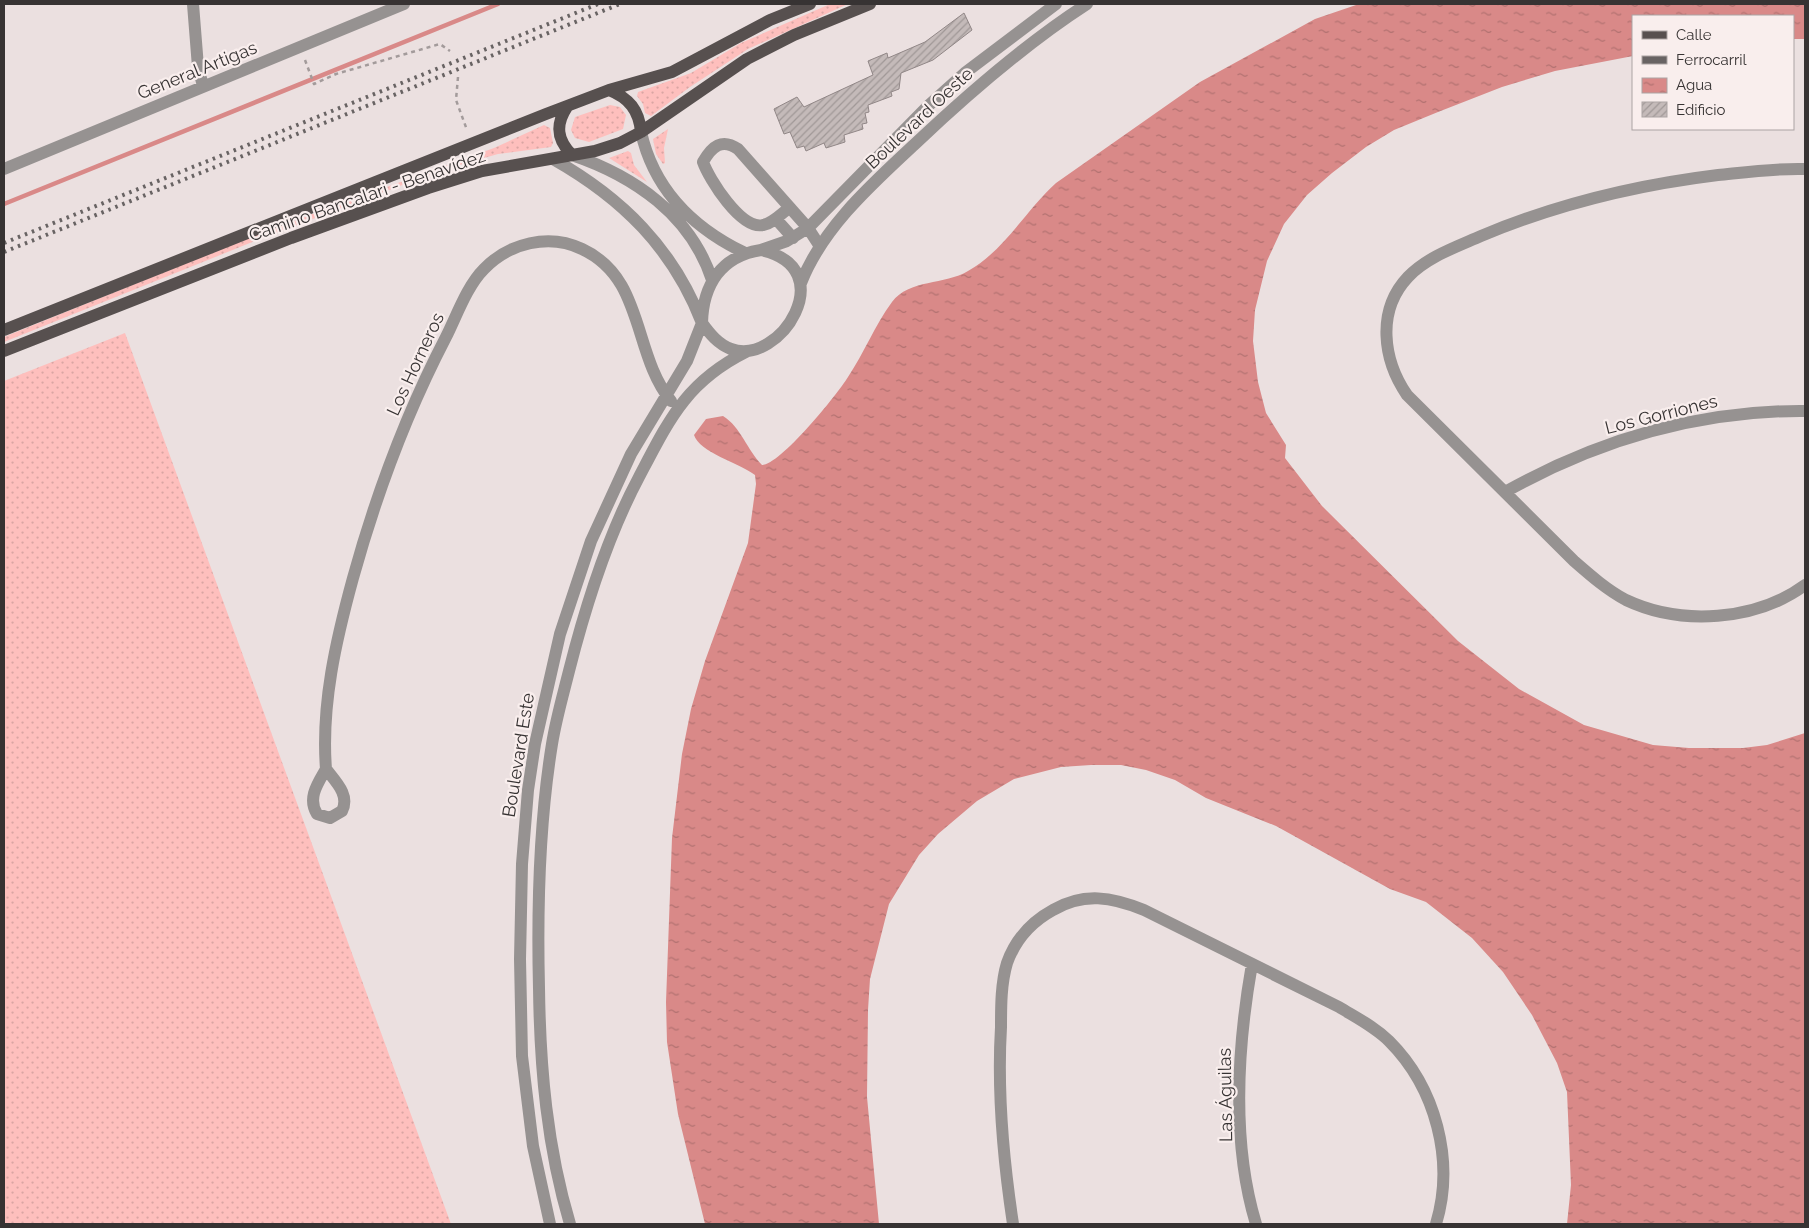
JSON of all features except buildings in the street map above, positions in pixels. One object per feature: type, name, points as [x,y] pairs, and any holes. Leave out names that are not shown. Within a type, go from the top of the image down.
[{"type":"main road","name":"Camino Bancalari - Benavídez","points":[[4,330],[609,90],[672,72],[770,20],[810,4]]},
{"type":"main road","name":"Camino Bancalari - Benavídez","points":[[4,352],[291,238],[482,170],[553,159],[620,143],[641,132],[747,59],[794,35],[870,4]]},
{"type":"main road","points":[[609,90],[624,98],[636,110],[641,132]]},
{"type":"main road","points":[[567,107],[561,116],[558,126],[562,142],[572,155]]},
{"type":"street","points":[[193,4],[198,67],[203,86]]},
{"type":"street","name":"General Artigas","points":[[4,169],[404,4]]},
{"type":"street","name":"Boulevard Oeste","points":[[761,250],[792,238],[808,228],[928,106],[990,53],[1056,4]]},
{"type":"street","name":"Boulevard Oeste","points":[[801,284],[810,261],[820,245],[881,175],[967,95],[1000,68],[1087,4]]},
{"type":"street","points":[[990,53],[1000,68]]},
{"type":"street","points":[[641,132],[651,167],[684,210],[702,228],[723,242],[745,252]]},
{"type":"street","points":[[789,208],[776,219],[762,225],[754,225],[743,219],[707,172],[703,162],[710,150],[721,142],[730,143],[738,149],[808,228],[820,245]]},
{"type":"street","points":[[572,155],[610,170],[661,204],[688,232],[698,246],[712,280]]},
{"type":"street","points":[[553,159],[607,194],[648,233],[683,279],[702,323],[718,341],[731,349],[746,352],[764,346],[787,328],[796,312],[801,284],[798,274],[786,259],[776,254],[761,250],[745,252],[712,280],[703,307],[702,323]]},
{"type":"street","points":[[1805,169],[1754,171],[1663,182],[1565,205],[1516,222],[1445,252],[1418,267],[1406,278],[1393,302],[1386,333],[1390,364],[1397,380],[1407,395],[1574,562],[1600,583],[1625,599],[1649,608],[1674,614],[1701,616],[1732,614],[1765,607],[1805,585]]},
{"type":"street","points":[[776,219],[792,238]]},
{"type":"street","name":"Los Horneros","points":[[326,769],[325,721],[330,676],[342,618],[362,545],[379,492],[403,431],[436,356],[482,270],[498,256],[515,247],[540,241],[564,242],[583,249],[601,260],[626,289],[633,305],[652,370],[666,395],[677,408]]},
{"type":"street","name":"Boulevard Este","points":[[550,1224],[533,1146],[522,1056],[520,959],[522,864],[528,790],[535,744],[548,682],[564,622],[591,541],[608,500],[631,454],[687,361],[702,323]]},
{"type":"street","name":"Boulevard Este","points":[[570,1224],[551,1141],[540,1038],[538,947],[541,865],[552,743],[581,626],[626,502],[677,408],[705,377],[722,364],[746,352]]},
{"type":"street","name":"Los Gorriones","points":[[1505,492],[1565,461],[1632,436],[1682,423],[1734,415],[1777,410],[1805,411]]},
{"type":"street","points":[[564,622],[581,626]]},
{"type":"street","points":[[522,864],[541,865]]},
{"type":"street","points":[[1013,1224],[1002,1146],[999,1095],[1002,995],[1007,964],[1016,943],[1027,928],[1040,917],[1060,906],[1084,898],[1101,897],[1120,900],[1144,910],[1252,964],[1370,1025],[1388,1041],[1403,1057],[1426,1093],[1439,1135],[1444,1181],[1436,1224]]},
{"type":"street","name":"Las Águilas","points":[[1252,964],[1241,1037],[1239,1093],[1246,1176],[1256,1224]]},
{"type":"street","points":[[528,1110],[547,1108]]},
{"type":"path","points":[[310,74],[314,84],[336,74],[440,44],[450,51]]},
{"type":"path","points":[[458,77],[456,100],[467,130]]},
{"type":"shaded area","points":[[830,4],[848,4],[748,49],[690,87],[651,116],[645,113],[643,104],[637,96],[638,92],[691,73],[741,43]]},
{"type":"shaded area","points":[[610,105],[620,107],[626,115],[623,129],[589,142],[575,138],[571,130],[575,117]]},
{"type":"shaded area","points":[[544,125],[550,128],[553,143],[551,147],[498,154],[442,170],[265,237],[4,342],[4,337],[263,232],[494,148]]},
{"type":"shaded area","points":[[668,129],[664,148],[665,163],[663,164],[656,154],[653,139]]},
{"type":"shaded area","points":[[628,151],[631,153],[634,165],[647,182],[609,158]]},
{"type":"shaded area","points":[[125,333],[451,1224],[4,1224],[4,381]]},
{"type":"water","points":[[1359,4],[1805,4],[1805,39],[1794,39],[1794,15],[1632,15],[1632,56],[1555,71],[1502,87],[1394,130],[1366,147],[1307,195],[1284,224],[1267,261],[1255,310],[1253,341],[1258,382],[1266,413],[1286,445],[1285,458],[1322,506],[1458,641],[1519,689],[1584,725],[1653,745],[1689,748],[1743,748],[1767,745],[1805,733],[1805,1224],[1567,1224],[1571,1185],[1567,1092],[1557,1063],[1532,1015],[1503,972],[1472,938],[1426,902],[1390,889],[1276,826],[1206,798],[1175,780],[1146,770],[1121,765],[1091,765],[1061,767],[1014,779],[977,801],[938,834],[919,855],[889,904],[870,979],[868,1010],[867,1097],[879,1224],[705,1224],[678,1114],[667,1042],[666,1002],[672,838],[682,754],[691,709],[705,661],[748,543],[756,484],[755,475],[703,447],[694,435],[706,419],[723,416],[735,426],[762,465],[770,462],[808,428],[842,386],[886,311],[899,295],[917,286],[949,279],[981,263],[993,253],[1056,183],[1200,82],[1315,19]]},
{"type":"waterway","points":[[4,204],[498,4]]},
{"type":"railway","points":[[4,243],[598,4]]},
{"type":"railway","points":[[4,252],[620,4]]}]
